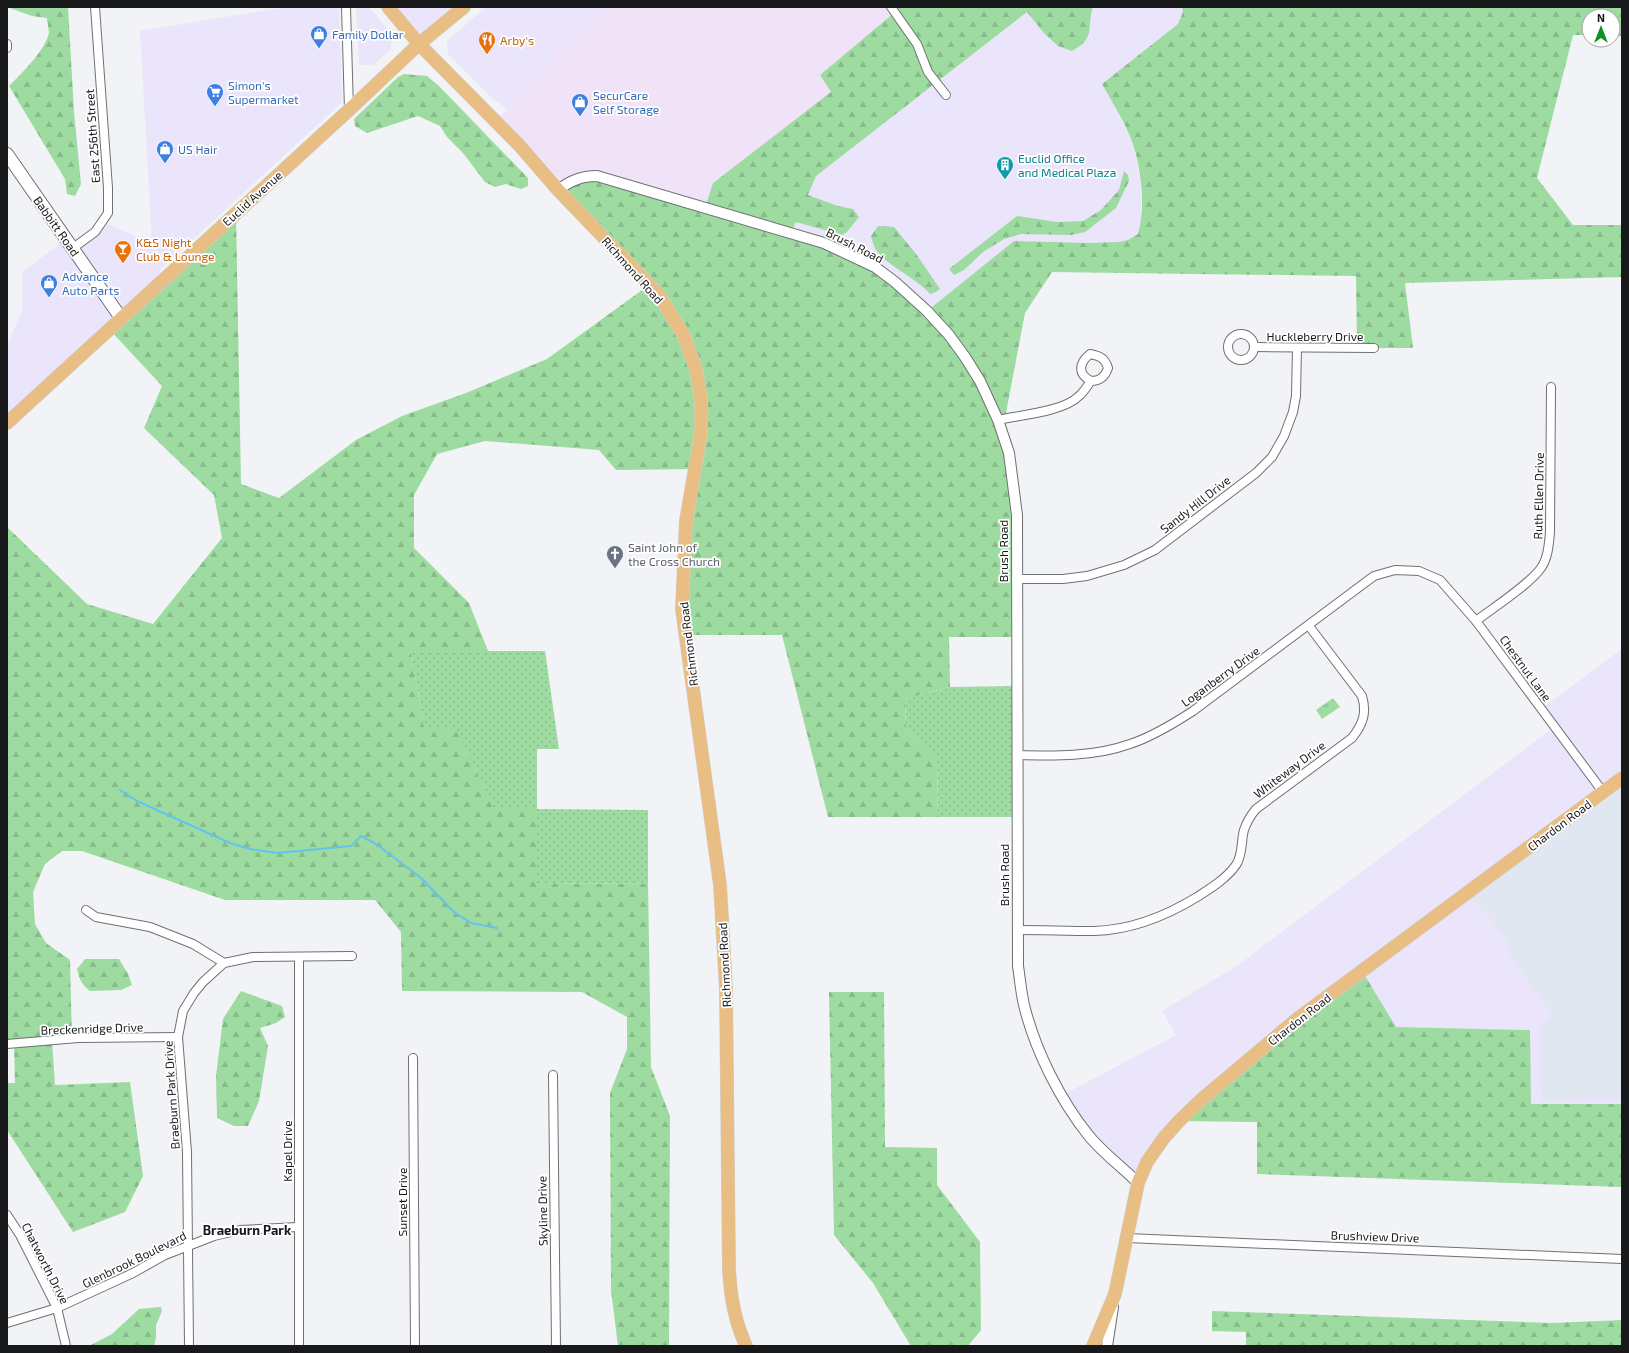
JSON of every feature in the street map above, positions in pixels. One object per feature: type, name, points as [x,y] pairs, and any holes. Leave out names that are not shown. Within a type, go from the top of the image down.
[{"type":"main road","name":"Richmond Road","points":[[388,7],[419,44],[519,145],[558,190],[659,295],[683,334],[696,369],[700,392],[701,433],[686,521],[682,609],[720,885],[726,989],[729,1270],[731,1300],[740,1332],[746,1346]]},
{"type":"main road","name":"Euclid Avenue","points":[[7,424],[419,44],[464,7]]},
{"type":"main road","name":"Babbitt Road","points":[[7,154],[121,318]]},
{"type":"main road","name":"Chardon Road","points":[[1093,1346],[1115,1294],[1138,1183],[1147,1162],[1163,1139],[1179,1121],[1202,1099],[1286,1028],[1622,778]]},
{"type":"street","name":"East 256th Street","points":[[73,248],[95,232],[108,213],[108,188],[96,7]]},
{"type":"street","points":[[346,7],[349,110]]},
{"type":"street","points":[[891,7],[917,44],[928,72],[946,95]]},
{"type":"street","name":"Brush Road","points":[[558,190],[571,181],[587,176],[597,176],[824,243],[875,267],[927,311],[949,335],[965,356],[980,381],[998,420],[1009,453],[1017,515],[1018,966],[1024,1006],[1040,1052],[1058,1091],[1071,1112],[1090,1137],[1138,1183]]},
{"type":"street","name":"Huckleberry Drive","points":[[1255,347],[1374,348]]},
{"type":"street","name":"Sandy Hill Drive","points":[[1016,579],[1063,579],[1087,576],[1124,565],[1155,550],[1256,473],[1272,457],[1284,436],[1293,412],[1296,396],[1297,348]]},
{"type":"street","points":[[998,420],[1060,407],[1072,402],[1080,396],[1091,381]]},
{"type":"street","name":"Ruth Ellen Drive","points":[[1476,621],[1526,582],[1541,568],[1548,550],[1550,532],[1551,387]]},
{"type":"street","name":"Loganberry Drive","points":[[1017,755],[1063,756],[1099,752],[1136,742],[1163,730],[1193,711],[1309,626],[1374,576],[1395,570],[1419,571]]},
{"type":"street","name":"Chestnut Lane","points":[[1419,571],[1440,580],[1476,621],[1603,792]]},
{"type":"street","name":"Whiteway Drive","points":[[1018,930],[1095,931],[1128,926],[1158,917],[1184,905],[1218,884],[1228,875],[1238,863],[1244,831],[1248,820],[1256,809],[1352,738],[1359,730],[1364,719],[1365,707],[1362,696],[1309,626]]},
{"type":"street","points":[[86,910],[96,916],[150,927],[193,944],[224,963]]},
{"type":"street","name":"Braeburn Park Drive","points":[[189,1346],[187,1152],[178,1037],[183,1011],[202,982],[224,963],[253,957],[352,956]]},
{"type":"street","name":"Kapel Drive","points":[[299,957],[299,1346]]},
{"type":"street","name":"Breckenridge Drive","points":[[7,1044],[78,1038],[178,1037]]},
{"type":"street","name":"Sunset Drive","points":[[413,1058],[415,1346]]},
{"type":"street","name":"Skyline Drive","points":[[553,1076],[556,1346]]},
{"type":"street","name":"Chatworth Drive","points":[[7,1215],[20,1235],[56,1308],[66,1346]]},
{"type":"street","name":"Glenbrook Boulevard","points":[[7,1323],[56,1308],[104,1287],[189,1244],[240,1230],[298,1227]]},
{"type":"street","name":"Brushview Drive","points":[[1127,1238],[1622,1259]]},
{"type":"street","points":[[1107,1346],[1115,1294]]},
{"type":"shaded area","points":[[287,7],[339,7],[341,103],[159,271],[165,278],[7,423],[7,346],[23,308],[22,272],[66,239],[73,247],[102,221],[152,244],[140,31]]},
{"type":"shaded area","points":[[356,7],[369,7],[392,34],[391,49],[373,65],[359,65]]},
{"type":"shaded area","points":[[388,7],[464,7],[419,44]]},
{"type":"shaded area","points":[[486,7],[612,7],[554,55],[507,109],[492,98],[448,54],[447,41]]},
{"type":"shaded area","points":[[612,7],[891,7],[895,12],[820,75],[832,92],[713,183],[705,208],[558,190],[496,122],[554,55]]},
{"type":"shaded area","points":[[1041,7],[1186,7],[1178,24],[1102,84],[1128,133],[1136,153],[1141,188],[1141,222],[1138,234],[1128,240],[1118,242],[1088,243],[1014,241],[927,311],[791,232],[816,176],[1027,12]]},
{"type":"shaded area","points":[[1622,649],[1622,1104],[1530,1104],[1530,1030],[1396,1027],[1361,971],[1202,1099],[1138,1183],[1090,1137],[1061,1096],[1176,1035],[1162,1011],[1237,966],[1554,727],[1541,709]]},
{"type":"shaded area","points":[[1622,788],[1622,1099],[1542,1101],[1539,1048],[1540,1029],[1552,1014],[1511,958],[1507,947],[1508,941],[1472,897]]},
{"type":"green space","points":[[7,7],[68,7],[74,112],[81,184],[75,196],[67,194],[65,179],[9,86],[38,55],[47,40],[49,33],[47,18],[32,16]]},
{"type":"green space","points":[[891,7],[1093,7],[1088,36],[1080,46],[1072,51],[1058,46],[1044,33],[1027,12],[816,176],[808,195],[838,206],[853,209],[859,217],[847,232],[842,235],[796,222],[791,232],[875,267],[927,311],[1014,241],[1088,243],[1118,242],[1128,240],[1138,234],[1142,194],[1136,154],[1126,127],[1102,84],[1178,24],[1183,12],[1182,7],[1622,7],[1622,36],[1621,8],[1581,8],[1581,35],[1573,35],[1537,178],[1573,225],[1622,225],[1622,277],[1405,283],[1413,348],[1357,348],[1356,276],[1052,272],[1025,313],[1005,418],[998,420],[1014,480],[1016,637],[949,637],[950,687],[905,699],[906,729],[937,755],[938,817],[828,817],[782,635],[686,635],[695,469],[616,470],[599,450],[485,441],[437,454],[414,495],[414,548],[469,603],[488,651],[411,651],[424,727],[455,727],[494,809],[537,809],[537,883],[648,884],[651,1067],[670,1116],[669,1346],[618,1346],[611,1290],[610,1093],[627,1049],[627,1017],[582,992],[402,991],[401,932],[375,900],[225,900],[82,851],[62,851],[45,864],[33,892],[35,924],[46,943],[70,960],[72,1039],[52,1041],[55,1085],[130,1082],[143,1176],[125,1212],[73,1232],[7,1130],[7,1083],[15,1083],[14,1044],[7,1044],[7,527],[87,604],[153,624],[222,538],[214,495],[144,428],[162,386],[109,329],[236,213],[241,484],[279,498],[356,440],[402,416],[466,393],[547,359],[649,285],[558,190],[587,176],[705,208],[713,183],[831,92],[820,75],[895,12]]},
{"type":"green space","points":[[1476,7],[1622,7],[1622,13],[1621,8],[1581,8],[1581,11]]},
{"type":"green space","points":[[404,74],[427,76],[439,86],[528,178],[528,186],[521,189],[506,184],[495,187],[485,182],[463,153],[447,137],[440,126],[418,116],[367,133],[355,126],[354,119],[398,77]]},
{"type":"green space","points":[[1124,171],[1128,175],[1129,181],[1116,208],[1085,232],[1071,235],[1021,234],[1004,239],[983,252],[964,270],[954,275],[949,269],[1017,216],[1057,222],[1083,221],[1101,210],[1119,190]]},
{"type":"green space","points":[[878,226],[894,227],[916,254],[940,289],[930,294],[917,282],[879,254],[874,246],[871,236]]},
{"type":"green space","points":[[411,651],[545,651],[559,749],[537,749],[537,809],[494,809],[455,728],[424,727]]},
{"type":"green space","points":[[1017,686],[1017,817],[938,817],[937,755],[906,729],[905,699],[950,687]]},
{"type":"green space","points":[[1333,698],[1340,707],[1322,719],[1316,710]]},
{"type":"green space","points":[[537,809],[648,810],[648,884],[537,883]]},
{"type":"green space","points":[[85,959],[119,959],[128,974],[132,985],[121,990],[90,991],[81,982],[77,969]]},
{"type":"green space","points":[[1362,971],[1396,1027],[1530,1030],[1531,1104],[1622,1104],[1622,1187],[1257,1174],[1257,1122],[1179,1121]]},
{"type":"green space","points":[[241,991],[282,1006],[285,1017],[276,1023],[260,1028],[268,1046],[259,1101],[248,1126],[234,1126],[217,1118],[216,1076],[223,1019]]},
{"type":"green space","points":[[829,992],[884,992],[885,1147],[937,1148],[937,1185],[980,1242],[981,1330],[968,1346],[911,1346],[873,1283],[834,1235]]},
{"type":"green space","points":[[161,1307],[162,1311],[156,1325],[154,1346],[89,1346],[112,1334],[139,1309]]},
{"type":"green space","points":[[1212,1311],[1551,1323],[1622,1320],[1622,1346],[1246,1346],[1246,1332],[1212,1331]]},
{"type":"waterway","points":[[120,790],[137,801],[230,843],[250,849],[277,853],[351,846],[361,836],[376,844],[420,877],[454,912],[471,923],[497,928]]},
{"type":"place","name":"Family Dollar","points":[[319,49]]},
{"type":"place","name":"Arby's","points":[[487,55]]},
{"type":"place","name":"Simon's Supermarket","points":[[215,107]]},
{"type":"place","name":"SecurCare Self Storage","points":[[580,117]]},
{"type":"place","name":"US Hair","points":[[165,164]]},
{"type":"place","name":"Euclid Office and Medical Plaza","points":[[1005,180]]},
{"type":"place","name":"K&S Night Club & Lounge","points":[[123,264]]},
{"type":"place","name":"Advance Auto Parts","points":[[49,298]]},
{"type":"place","name":"Saint John of the Cross Church","points":[[615,569]]},
{"type":"district","name":"Braeburn Park","points":[[247,1230]]}]
